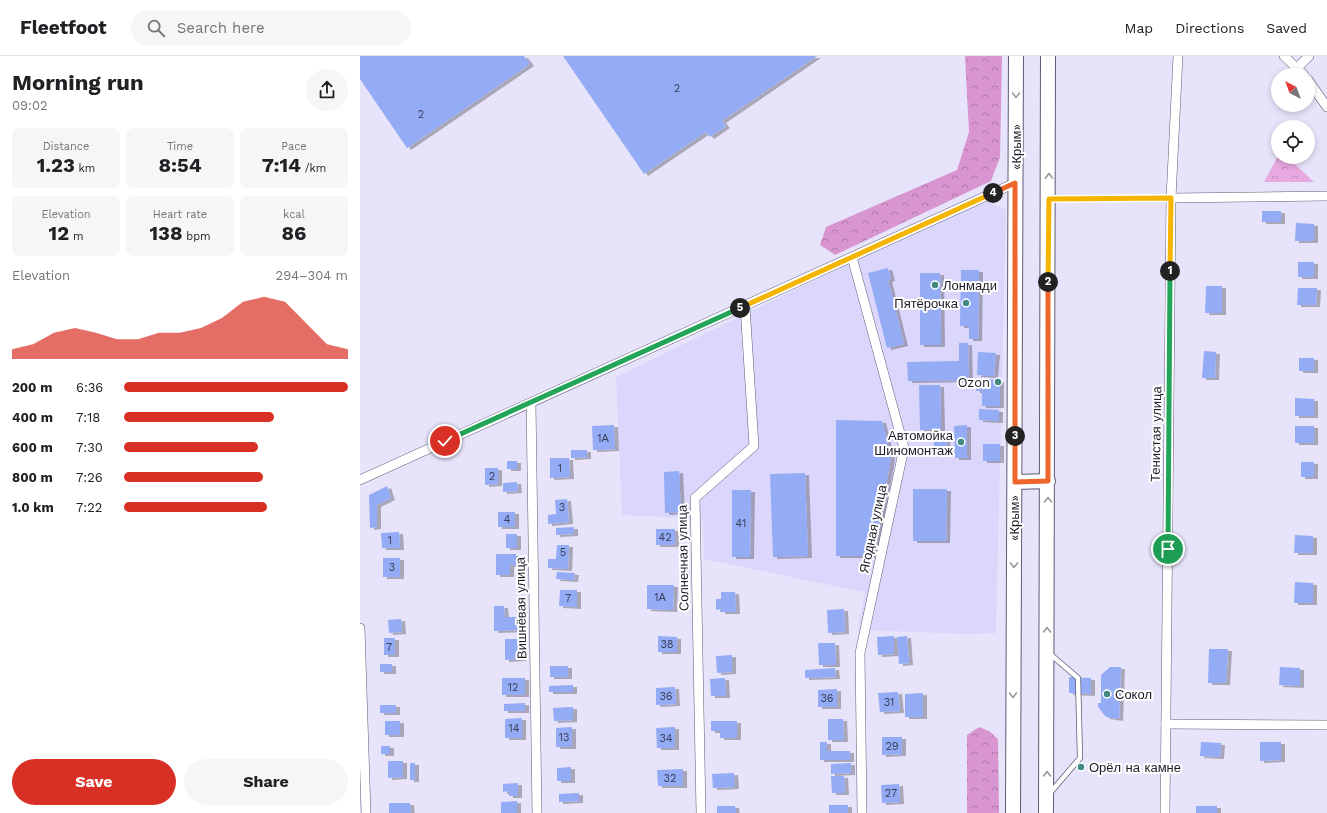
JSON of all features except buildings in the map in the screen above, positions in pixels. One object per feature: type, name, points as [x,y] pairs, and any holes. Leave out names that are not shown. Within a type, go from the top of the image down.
[{"type":"main road","name":"«Крым»","points":[[1013,813],[1016,56]]},
{"type":"main road","points":[[1046,813],[1049,199],[1048,56]]},
{"type":"main road","points":[[1015,482],[1048,481]]},
{"type":"street","name":"Тенистая улица","points":[[1165,813],[1171,198],[1178,56]]},
{"type":"street","points":[[1284,56],[1297,68],[1309,56]]},
{"type":"street","points":[[1315,90],[1327,106]]},
{"type":"street","points":[[360,480],[1015,183]]},
{"type":"street","points":[[1171,198],[1327,196]]},
{"type":"street","name":"Ягодная улица","points":[[852,257],[904,448],[860,654],[862,813]]},
{"type":"street","name":"Солнечная улица","points":[[701,813],[695,498],[754,446],[745,306]]},
{"type":"street","name":"Вишнёвая улица","points":[[531,402],[537,813]]},
{"type":"street","points":[[360,628],[366,813]]},
{"type":"street","points":[[1166,724],[1327,725]]},
{"type":"lane","points":[[1049,199],[1171,198]]},
{"type":"lane","points":[[1046,797],[1080,758],[1078,678],[1047,652]]},
{"type":"shaded area","points":[[986,201],[1006,209],[996,633],[971,634],[858,630],[865,592],[704,559],[703,519],[622,515],[616,377],[850,263]]},
{"type":"green space","points":[[965,56],[1002,56],[1000,157],[991,181],[835,255],[820,245],[826,227],[957,170],[969,132]]},
{"type":"green space","points":[[1274,164],[1295,164],[1314,182],[1264,182]]},
{"type":"green space","points":[[979,727],[989,731],[998,739],[999,813],[967,813],[967,735]]},
{"type":"place","name":"Лонмади","points":[[935,285]]},
{"type":"place","name":"Пятёрочка","points":[[966,303]]},
{"type":"place","name":"Ozon","points":[[998,382]]},
{"type":"place","name":"Автомойка Шиномонтаж","points":[[961,442]]},
{"type":"place","name":"Сокол","points":[[1107,694]]},
{"type":"place","name":"Орёл на камне","points":[[1081,767]]},
{"type":"route","points":[[445,441],[1015,183],[1015,482],[1048,481],[1049,199],[1171,198],[1168,549]]}]
